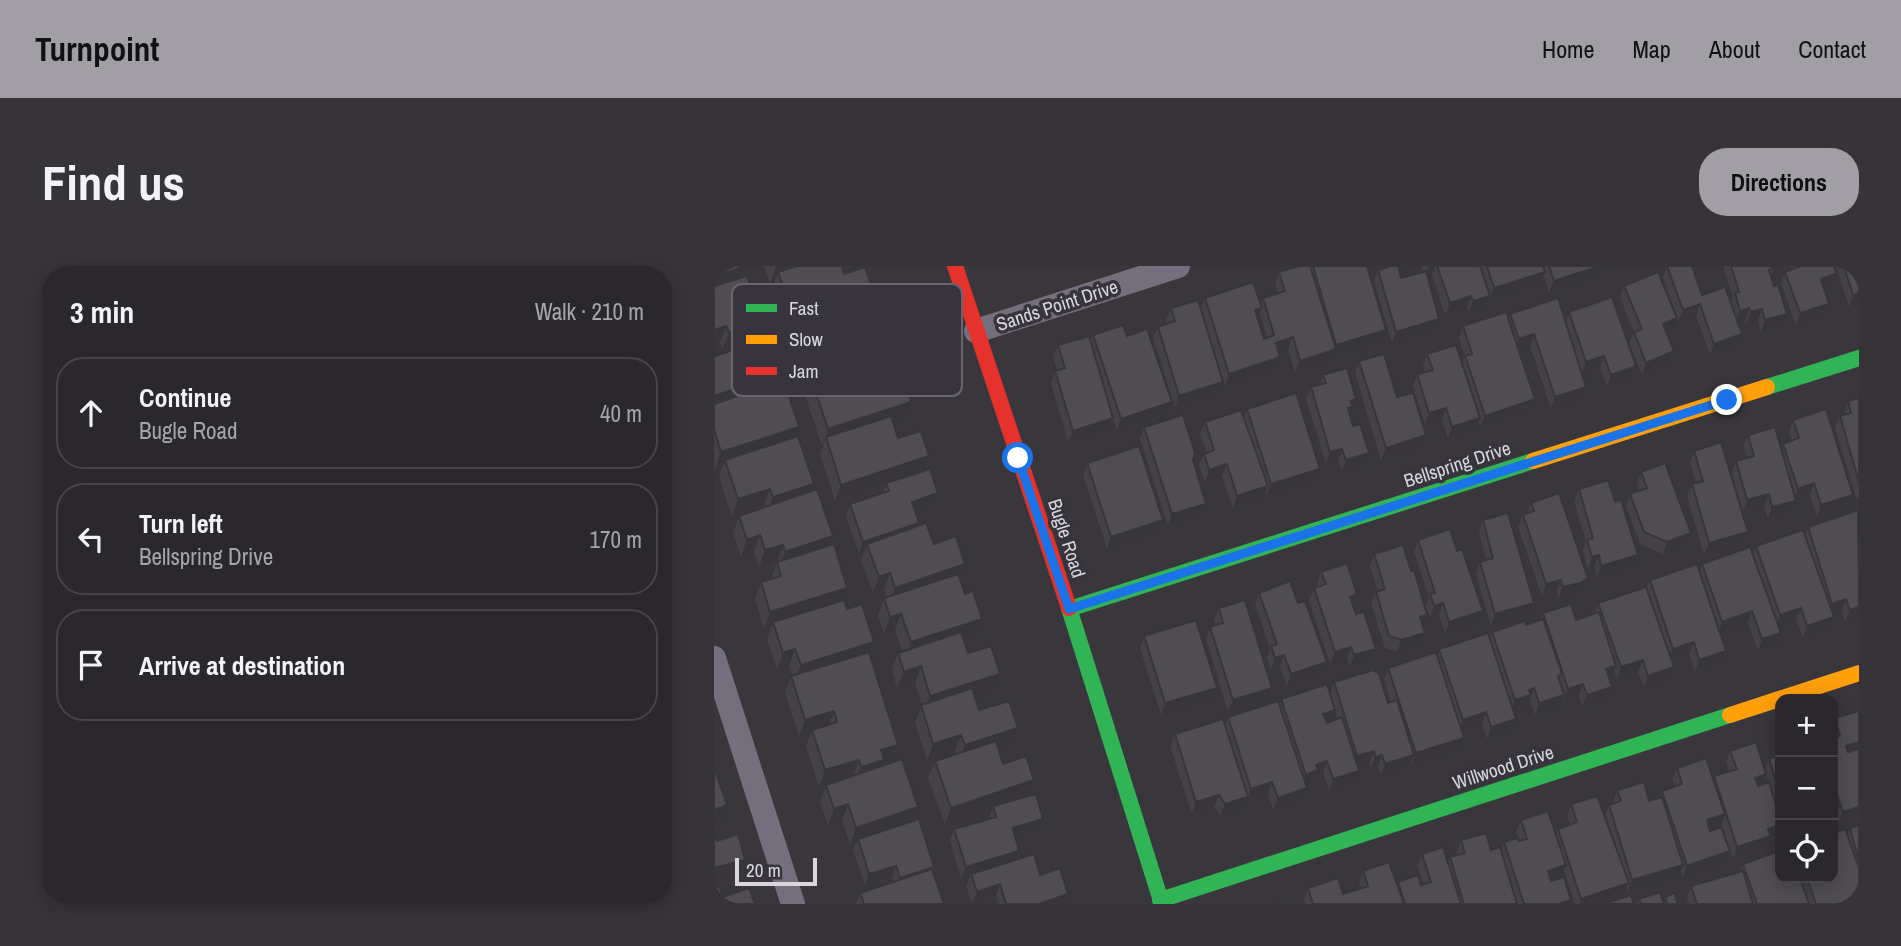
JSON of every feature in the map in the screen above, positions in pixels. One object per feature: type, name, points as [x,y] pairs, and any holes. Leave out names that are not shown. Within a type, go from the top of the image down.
[{"type":"street","name":"Bugle Road","points":[[955,266],[961,284]]},
{"type":"street","name":"Sands Point Drive","points":[[976,331],[1178,266]]},
{"type":"street","name":"Bugle Road","points":[[962,288],[1069,609],[1161,902]]},
{"type":"street","name":"Bellspring Drive","points":[[1069,609],[1859,358]]},
{"type":"street","points":[[714,659],[793,904]]},
{"type":"street","name":"Willwood Drive","points":[[1161,902],[1859,673]]},
{"type":"building","points":[[714,266],[744,266],[744,267],[714,276]]},
{"type":"building","points":[[797,266],[842,266],[844,274],[865,267],[871,284],[782,284],[778,272]]},
{"type":"building","points":[[1310,266],[1336,349],[1300,361],[1293,337],[1276,343],[1280,357],[1229,374],[1205,298],[1253,282],[1262,308],[1255,310],[1264,339],[1274,335],[1263,298],[1285,291],[1279,272]]},
{"type":"building","points":[[1313,266],[1367,266],[1386,330],[1336,345]]},
{"type":"building","points":[[1398,266],[1401,278],[1426,271],[1439,319],[1396,332],[1378,270]]},
{"type":"building","points":[[1437,266],[1480,266],[1490,296],[1473,301],[1471,296],[1450,303]]},
{"type":"building","points":[[1487,266],[1543,266],[1545,272],[1494,288]]},
{"type":"building","points":[[1549,266],[1600,266],[1554,281]]},
{"type":"building","points":[[1667,266],[1692,266],[1702,295],[1725,287],[1742,334],[1714,344],[1700,304],[1683,310]]},
{"type":"building","points":[[1731,266],[1774,266],[1769,270],[1774,286],[1778,285],[1787,314],[1765,320],[1762,309],[1751,312],[1749,308],[1740,311],[1735,293],[1739,292]]},
{"type":"building","points":[[1800,266],[1834,266],[1837,273],[1821,279],[1829,304],[1800,313],[1785,272]]},
{"type":"building","points":[[1844,266],[1859,266],[1859,293],[1853,295]]},
{"type":"building","points":[[1658,272],[1677,318],[1663,324],[1674,351],[1646,363],[1634,332],[1642,329],[1624,286]]},
{"type":"building","points":[[747,276],[750,284],[732,284],[732,332],[729,333],[726,326],[714,330],[714,286]]},
{"type":"building","points":[[1612,297],[1636,366],[1611,375],[1604,356],[1586,362],[1569,312]]},
{"type":"building","points":[[1558,298],[1586,387],[1555,397],[1534,334],[1519,339],[1510,314]]},
{"type":"building","points":[[1198,300],[1223,382],[1179,396],[1158,327],[1175,321],[1171,308]]},
{"type":"building","points":[[1506,312],[1535,399],[1485,416],[1465,356],[1472,354],[1463,326]]},
{"type":"building","points":[[1123,325],[1127,336],[1147,329],[1172,402],[1121,419],[1093,335]]},
{"type":"building","points":[[1089,336],[1113,418],[1073,431],[1055,371],[1065,368],[1058,345]]},
{"type":"building","points":[[1456,345],[1480,418],[1452,427],[1446,408],[1429,413],[1417,374],[1433,370],[1427,354]]},
{"type":"building","points":[[714,348],[716,356],[732,350],[732,390],[714,396]]},
{"type":"building","points":[[1384,354],[1397,397],[1413,393],[1426,435],[1386,448],[1359,361]]},
{"type":"building","points":[[1347,368],[1356,399],[1351,401],[1353,407],[1348,408],[1353,426],[1360,424],[1369,453],[1346,460],[1342,449],[1330,452],[1311,387],[1326,383],[1323,375]]},
{"type":"building","points":[[1296,393],[1320,469],[1271,484],[1247,409]]},
{"type":"building","points":[[738,396],[789,396],[799,427],[721,452],[714,429],[714,404]]},
{"type":"building","points":[[817,396],[909,396],[911,402],[828,429]]},
{"type":"building","points":[[1859,398],[1859,482],[1840,416],[1851,413],[1848,401]]},
{"type":"building","points":[[1826,409],[1853,495],[1821,505],[1814,483],[1798,489],[1783,444],[1799,438],[1793,420]]},
{"type":"building","points":[[1241,410],[1268,486],[1237,496],[1227,464],[1209,470],[1204,454],[1214,450],[1205,422]]},
{"type":"building","points":[[1183,415],[1195,453],[1193,460],[1206,504],[1172,514],[1144,427]]},
{"type":"building","points":[[891,416],[898,438],[921,431],[929,456],[841,485],[826,437]]},
{"type":"building","points":[[1775,427],[1796,501],[1772,507],[1769,494],[1747,500],[1736,461],[1754,456],[1748,435]]},
{"type":"building","points":[[798,436],[814,484],[773,497],[770,489],[738,499],[725,460]]},
{"type":"building","points":[[1721,442],[1748,532],[1709,543],[1692,484],[1703,481],[1694,451]]},
{"type":"building","points":[[1139,446],[1163,520],[1111,537],[1087,463]]},
{"type":"building","points":[[1665,463],[1691,533],[1667,542],[1644,532],[1630,494],[1647,488],[1641,472]]},
{"type":"building","points":[[930,469],[938,493],[912,502],[919,523],[863,542],[850,504],[889,491],[886,483]]},
{"type":"building","points":[[1608,480],[1615,501],[1621,500],[1638,555],[1601,566],[1599,555],[1592,557],[1587,540],[1593,538],[1579,489]]},
{"type":"building","points":[[817,489],[833,536],[785,552],[783,545],[765,550],[760,535],[747,540],[739,516]]},
{"type":"building","points":[[1559,493],[1588,578],[1581,583],[1563,587],[1561,580],[1546,584],[1523,515],[1534,511],[1531,503]]},
{"type":"building","points":[[1858,510],[1859,607],[1850,610],[1846,599],[1832,604],[1808,527]]},
{"type":"building","points":[[1508,513],[1534,603],[1495,614],[1480,562],[1493,558],[1483,520]]},
{"type":"building","points":[[926,523],[934,544],[956,536],[965,564],[895,588],[890,573],[879,577],[867,544]]},
{"type":"building","points":[[1450,529],[1457,551],[1462,549],[1483,611],[1449,622],[1443,603],[1434,606],[1430,594],[1435,593],[1418,540]]},
{"type":"building","points":[[1803,530],[1834,617],[1807,626],[1801,608],[1780,615],[1756,546]]},
{"type":"building","points":[[834,544],[847,588],[770,612],[761,582],[781,576],[777,562]]},
{"type":"building","points":[[1403,545],[1411,571],[1414,570],[1427,615],[1420,617],[1425,633],[1401,640],[1389,636],[1376,592],[1385,589],[1374,554]]},
{"type":"building","points":[[1750,547],[1781,633],[1762,639],[1752,611],[1722,622],[1702,564]]},
{"type":"building","points":[[1347,563],[1357,594],[1350,597],[1356,614],[1364,612],[1376,649],[1354,655],[1351,647],[1335,652],[1314,588],[1326,584],[1321,572]]},
{"type":"building","points":[[1697,564],[1726,651],[1699,660],[1694,642],[1673,649],[1650,580]]},
{"type":"building","points":[[958,574],[965,594],[973,591],[982,619],[911,642],[901,614],[890,617],[884,598]]},
{"type":"building","points":[[1290,581],[1298,603],[1305,601],[1327,662],[1291,674],[1284,655],[1275,658],[1271,646],[1277,644],[1259,593]]},
{"type":"building","points":[[1646,587],[1674,667],[1648,676],[1643,660],[1621,667],[1598,603]]},
{"type":"building","points":[[844,600],[847,609],[862,604],[874,642],[801,665],[795,649],[783,653],[773,622]]},
{"type":"building","points":[[1245,600],[1272,688],[1233,700],[1210,627],[1223,623],[1219,608]]},
{"type":"building","points":[[1571,604],[1576,620],[1599,612],[1616,666],[1606,669],[1612,687],[1587,695],[1583,684],[1568,689],[1543,613]]},
{"type":"building","points":[[1543,619],[1562,674],[1558,676],[1564,695],[1539,703],[1534,688],[1529,690],[1531,695],[1515,700],[1492,632],[1525,621],[1526,625]]},
{"type":"building","points":[[1196,620],[1217,688],[1165,703],[1144,636]]},
{"type":"building","points":[[961,632],[968,653],[991,646],[1000,674],[930,696],[921,666],[904,672],[898,653]]},
{"type":"building","points":[[1488,633],[1516,719],[1491,727],[1486,712],[1463,720],[1439,649]]},
{"type":"building","points":[[869,652],[898,745],[881,750],[884,760],[861,767],[859,760],[825,770],[812,730],[837,722],[834,711],[805,720],[791,676]]},
{"type":"building","points":[[1436,652],[1464,738],[1416,753],[1388,668]]},
{"type":"building","points":[[1373,670],[1379,674],[1388,703],[1397,700],[1414,755],[1385,764],[1382,755],[1375,757],[1374,751],[1357,756],[1334,682]]},
{"type":"building","points":[[1327,684],[1335,710],[1323,714],[1327,723],[1342,717],[1359,771],[1333,779],[1327,761],[1316,765],[1318,770],[1306,775],[1281,699]]},
{"type":"building","points":[[972,688],[979,710],[1009,701],[1018,728],[965,745],[961,735],[933,744],[921,705]]},
{"type":"building","points":[[1278,701],[1307,788],[1278,798],[1272,782],[1251,789],[1228,717]]},
{"type":"building","points":[[1859,711],[1859,742],[1846,746],[1848,752],[1859,749],[1859,807],[1843,812],[1838,797],[1838,717]]},
{"type":"building","points":[[1223,719],[1248,797],[1225,804],[1219,795],[1196,802],[1175,734]]},
{"type":"building","points":[[996,741],[1003,764],[1026,756],[1034,780],[951,808],[935,761]]},
{"type":"building","points":[[1756,742],[1766,774],[1755,778],[1758,786],[1769,782],[1775,802],[1775,827],[1768,829],[1771,836],[1737,847],[1714,776],[1737,769],[1730,751]]},
{"type":"building","points":[[1775,757],[1775,779],[1769,759]]},
{"type":"building","points":[[1706,758],[1725,814],[1707,820],[1710,831],[1721,827],[1730,851],[1687,866],[1662,791],[1682,784],[1677,768]]},
{"type":"building","points":[[902,759],[918,807],[856,828],[848,804],[834,809],[826,785]]},
{"type":"building","points":[[714,767],[727,805],[714,810]]},
{"type":"building","points":[[1644,782],[1649,801],[1662,797],[1683,865],[1632,880],[1609,805],[1621,801],[1617,790]]},
{"type":"building","points":[[1036,794],[1043,819],[1013,828],[1019,851],[966,867],[954,829],[996,817],[993,806]]},
{"type":"building","points":[[1597,796],[1629,883],[1581,899],[1558,829],[1577,822],[1571,804]]},
{"type":"building","points":[[1548,811],[1566,865],[1548,871],[1551,881],[1564,877],[1571,900],[1558,904],[1524,904],[1504,842],[1517,838],[1519,841],[1527,839],[1521,820]]},
{"type":"building","points":[[919,819],[934,867],[900,878],[896,866],[869,874],[858,839]]},
{"type":"building","points":[[1859,825],[1859,861],[1850,828]]},
{"type":"building","points":[[1845,829],[1859,868],[1859,904],[1816,904],[1809,883],[1838,883],[1838,831]]},
{"type":"building","points":[[714,832],[717,841],[738,834],[745,860],[714,868]]},
{"type":"building","points":[[1486,833],[1491,850],[1500,847],[1517,904],[1464,904],[1450,857],[1465,853],[1461,840]]},
{"type":"building","points":[[1443,847],[1461,904],[1405,904],[1398,882],[1418,875],[1421,885],[1431,882],[1422,854]]},
{"type":"building","points":[[1775,853],[1775,883],[1802,883],[1809,904],[1757,904],[1743,864]]},
{"type":"building","points":[[1034,854],[1040,875],[1060,868],[1068,894],[1039,904],[1006,904],[1000,884],[977,892],[971,874]]},
{"type":"building","points":[[1389,862],[1404,904],[1313,904],[1308,888],[1338,878],[1343,894],[1368,886],[1363,871]]},
{"type":"building","points":[[932,869],[944,904],[864,904],[860,893]]},
{"type":"building","points":[[1743,871],[1753,904],[1697,904],[1691,886]]},
{"type":"building","points":[[719,886],[723,897],[749,888],[755,904],[714,904],[714,888]]},
{"type":"building","points":[[1660,892],[1664,904],[1641,904],[1639,899]]},
{"type":"building","points":[[1674,893],[1678,904],[1667,904],[1665,897]]},
{"type":"building","points":[[1631,895],[1634,904],[1604,904]]},
{"type":"traffic: fast","points":[[1767,387],[1859,358]]},
{"type":"traffic: fast","points":[[1069,609],[1533,461]]},
{"type":"traffic: fast","points":[[1069,608],[1162,904]]},
{"type":"traffic: fast","points":[[1160,900],[1730,715]]},
{"type":"traffic: slow","points":[[1533,461],[1767,387]]},
{"type":"traffic: slow","points":[[1730,715],[1859,673]]},
{"type":"traffic: jam","points":[[955,266],[961,284]]},
{"type":"traffic: jam","points":[[962,287],[1069,608]]},
{"type":"route","points":[[1018,458],[1069,609],[1727,400]]}]
